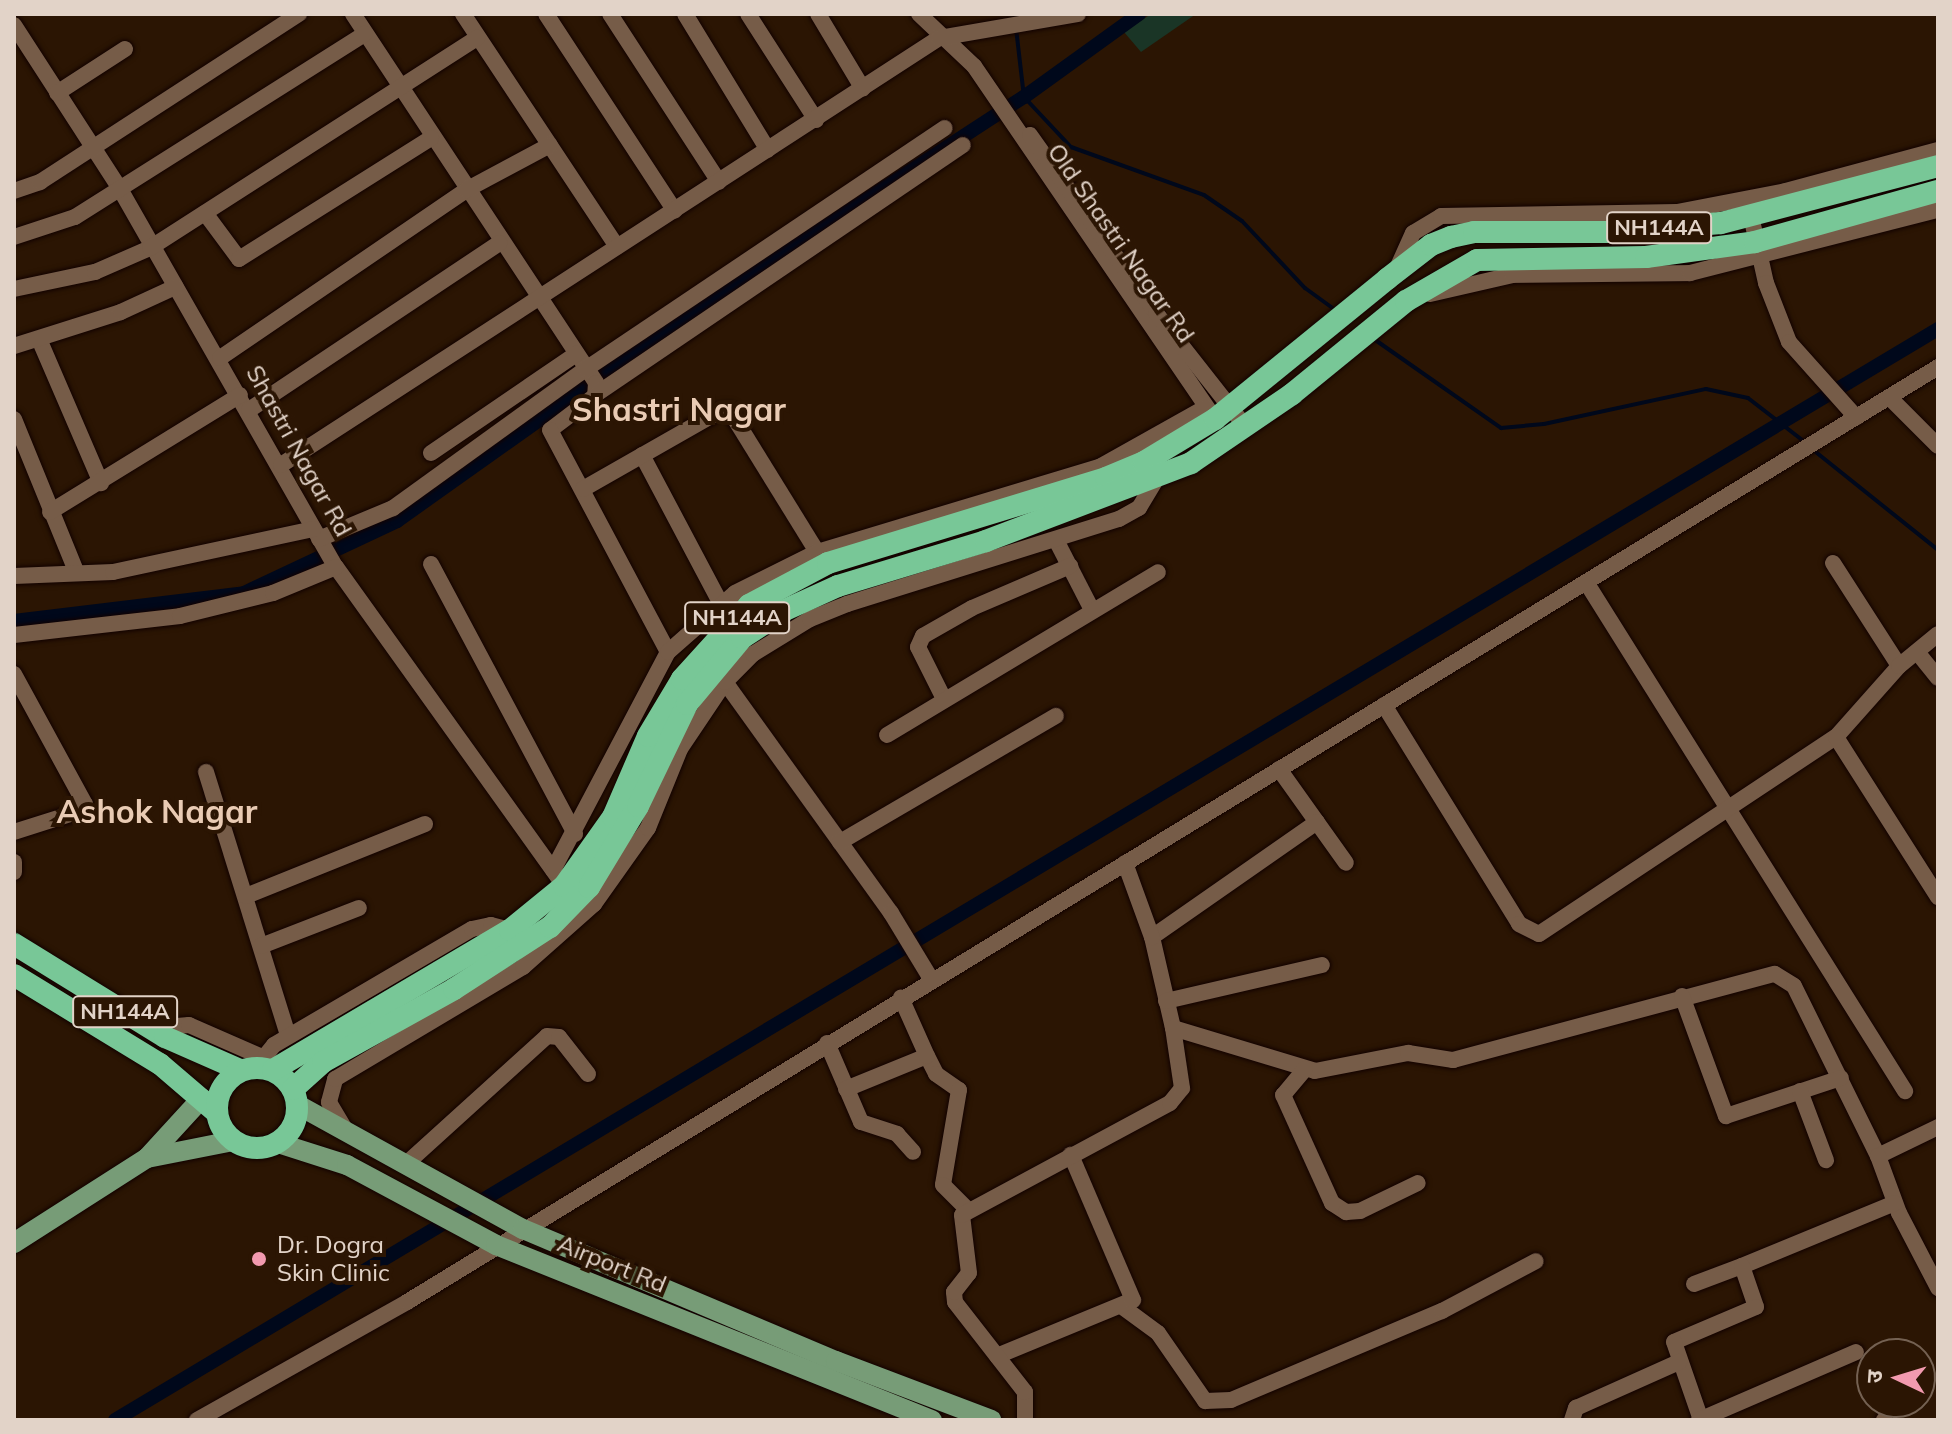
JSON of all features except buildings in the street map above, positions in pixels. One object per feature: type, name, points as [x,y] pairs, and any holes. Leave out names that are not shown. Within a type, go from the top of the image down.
[{"type":"highway","name":"NH144A","points":[[278,1143],[293,1127],[296,1097],[323,1062],[454,989],[550,927],[589,887],[638,806],[687,704],[742,638],[838,586],[1156,480],[1391,276],[1431,245],[1474,232],[1616,232],[1750,208],[1938,166]]},
{"type":"highway","name":"NH144A","points":[[209,1105],[258,1066],[510,930],[613,817],[648,736],[682,679],[749,605],[828,563],[1106,478],[1225,419],[1346,351],[1406,301],[1477,260],[1646,257],[1757,250],[1938,191]]},
{"type":"highway","name":"NH144A","points":[[14,944],[165,1037],[258,1066],[296,1097]]},
{"type":"highway","name":"NH144A","points":[[14,975],[160,1064],[209,1105],[233,1141]]},
{"type":"highway","points":[[233,1141],[247,1148],[278,1143]]},
{"type":"main road","points":[[296,1097],[349,1133],[523,1229],[836,1361],[991,1420]]},
{"type":"main road","points":[[14,1243],[147,1158],[209,1105]]},
{"type":"main road","points":[[147,1158],[233,1141]]},
{"type":"main road","name":"Airport Rd","points":[[278,1143],[347,1165],[496,1245],[932,1420]]},
{"type":"street","points":[[14,191],[40,182],[92,144],[299,14]]},
{"type":"street","points":[[353,14],[499,243],[593,380]]},
{"type":"street","points":[[463,14],[617,247]]},
{"type":"street","points":[[546,14],[675,211]]},
{"type":"street","points":[[610,14],[719,182]]},
{"type":"street","points":[[685,14],[768,150]]},
{"type":"street","points":[[748,14],[816,120]]},
{"type":"street","points":[[818,14],[863,89]]},
{"type":"street","points":[[919,14],[939,38]]},
{"type":"street","points":[[281,465],[939,38],[1078,14]]},
{"type":"street","name":"Shastri Nagar Rd","points":[[17,32],[120,189],[150,248],[220,358],[281,465],[325,549],[559,878]]},
{"type":"street","points":[[14,237],[75,217],[365,34]]},
{"type":"street","points":[[14,289],[95,272],[150,248],[477,38]]},
{"type":"street","name":"Old Shastri Nagar Rd","points":[[939,38],[974,66],[993,88],[1225,419]]},
{"type":"street","points":[[57,93],[125,49]]},
{"type":"street","points":[[668,652],[550,427],[593,380],[944,128]]},
{"type":"street","points":[[205,213],[239,259],[431,138]]},
{"type":"street","points":[[220,358],[466,190],[550,145]]},
{"type":"street","points":[[14,635],[180,616],[273,593],[325,549],[963,145]]},
{"type":"street","points":[[1850,416],[1813,372],[1781,326],[1757,250],[1750,208],[1938,150]]},
{"type":"street","points":[[1757,250],[1938,210]]},
{"type":"street","points":[[249,410],[499,243]]},
{"type":"street","points":[[14,346],[175,287]]},
{"type":"street","points":[[39,339],[101,483]]},
{"type":"street","points":[[431,453],[576,354]]},
{"type":"street","points":[[197,1420],[297,1367],[1586,582],[1799,451],[1850,416],[1938,367]]},
{"type":"street","points":[[50,512],[240,395]]},
{"type":"street","points":[[1889,397],[1938,446]]},
{"type":"street","points":[[583,489],[718,412],[730,411],[817,552]]},
{"type":"street","points":[[14,419],[77,573]]},
{"type":"street","points":[[559,878],[615,745],[668,652],[721,604],[764,576],[817,552],[1101,466],[1225,419]]},
{"type":"street","points":[[642,455],[721,604]]},
{"type":"street","points":[[349,1133],[329,1102],[335,1079],[523,967],[594,904],[648,828],[680,749],[725,682],[761,648],[810,619],[1056,540],[1139,508],[1156,480]]},
{"type":"street","points":[[1056,540],[1091,608]]},
{"type":"street","points":[[14,576],[125,570],[325,549]]},
{"type":"street","points":[[1833,563],[1899,666]]},
{"type":"street","points":[[431,564],[575,834]]},
{"type":"street","points":[[944,699],[918,647],[923,636],[972,608],[1070,566]]},
{"type":"street","points":[[887,735],[1091,608],[1158,572]]},
{"type":"street","points":[[1586,582],[1730,806],[1905,1091]]},
{"type":"street","points":[[1384,705],[1527,931],[1547,933],[1836,737],[1899,666],[1938,634]]},
{"type":"street","points":[[1917,652],[1938,678]]},
{"type":"street","points":[[14,674],[85,804],[69,815],[14,832]]},
{"type":"street","points":[[725,682],[898,925],[931,979]]},
{"type":"street","points":[[840,842],[1056,716]]},
{"type":"street","points":[[1836,737],[1938,897]]},
{"type":"street","points":[[1279,769],[1346,863]]},
{"type":"street","points":[[206,772],[288,1036]]},
{"type":"street","points":[[1152,937],[1317,822]]},
{"type":"street","points":[[246,896],[425,824]]},
{"type":"street","points":[[14,862],[14,872]]},
{"type":"street","points":[[1025,1420],[1026,1395],[955,1302],[954,1292],[969,1273],[962,1222],[968,1210],[1180,1094],[1173,1028],[1152,937],[1125,863]]},
{"type":"street","points":[[261,946],[359,908]]},
{"type":"street","points":[[258,1066],[288,1036],[472,929],[491,925],[510,930]]},
{"type":"street","points":[[1166,1001],[1322,965]]},
{"type":"street","points":[[1173,1028],[1305,1069],[1344,1068],[1408,1053],[1443,1060],[1468,1058],[1762,975],[1789,980],[1841,1078],[1878,1156],[1895,1203],[1938,1288]]},
{"type":"street","points":[[1682,996],[1724,1114],[1731,1117],[1841,1078]]},
{"type":"street","points":[[901,998],[936,1074],[959,1090],[943,1185],[968,1210]]},
{"type":"street","points":[[406,1164],[547,1036],[559,1037],[588,1074]]},
{"type":"street","points":[[827,1043],[861,1122],[897,1134],[913,1152]]},
{"type":"street","points":[[846,1089],[927,1056]]},
{"type":"street","points":[[1305,1069],[1283,1095],[1337,1209],[1360,1211],[1418,1183]]},
{"type":"street","points":[[1800,1091],[1826,1160]]},
{"type":"street","points":[[1878,1156],[1938,1127]]},
{"type":"street","points":[[997,1356],[1124,1308],[1133,1295],[1071,1155]]},
{"type":"street","points":[[1694,1284],[1895,1203]]},
{"type":"street","points":[[1124,1308],[1158,1333],[1205,1401],[1231,1400],[1442,1311],[1536,1261]]},
{"type":"street","points":[[1742,1266],[1755,1310],[1677,1338],[1679,1362],[1700,1420],[1856,1352]]},
{"type":"street","points":[[1572,1420],[1576,1408],[1679,1362]]},
{"type":"green space","points":[[1151,14],[1196,14],[1141,52],[1124,32]]},
{"type":"waterway","points":[[14,621],[244,593],[397,521],[657,336],[1024,97],[1139,14]]},
{"type":"waterway","points":[[1016,28],[1024,97],[1071,147],[1204,195],[1242,221],[1305,288],[1335,310]]},
{"type":"waterway","points":[[115,1420],[1938,329]]},
{"type":"waterway","points":[[1371,337],[1501,428],[1544,424],[1706,389],[1748,398],[1806,443]]},
{"type":"waterway","points":[[1812,449],[1938,550]]},
{"type":"place","name":"Dr. Dogra Skin Clinic","points":[[259,1259]]},
{"type":"district","name":"Shastri Nagar","points":[[679,409]]},
{"type":"district","name":"Ashok Nagar","points":[[157,811]]}]
